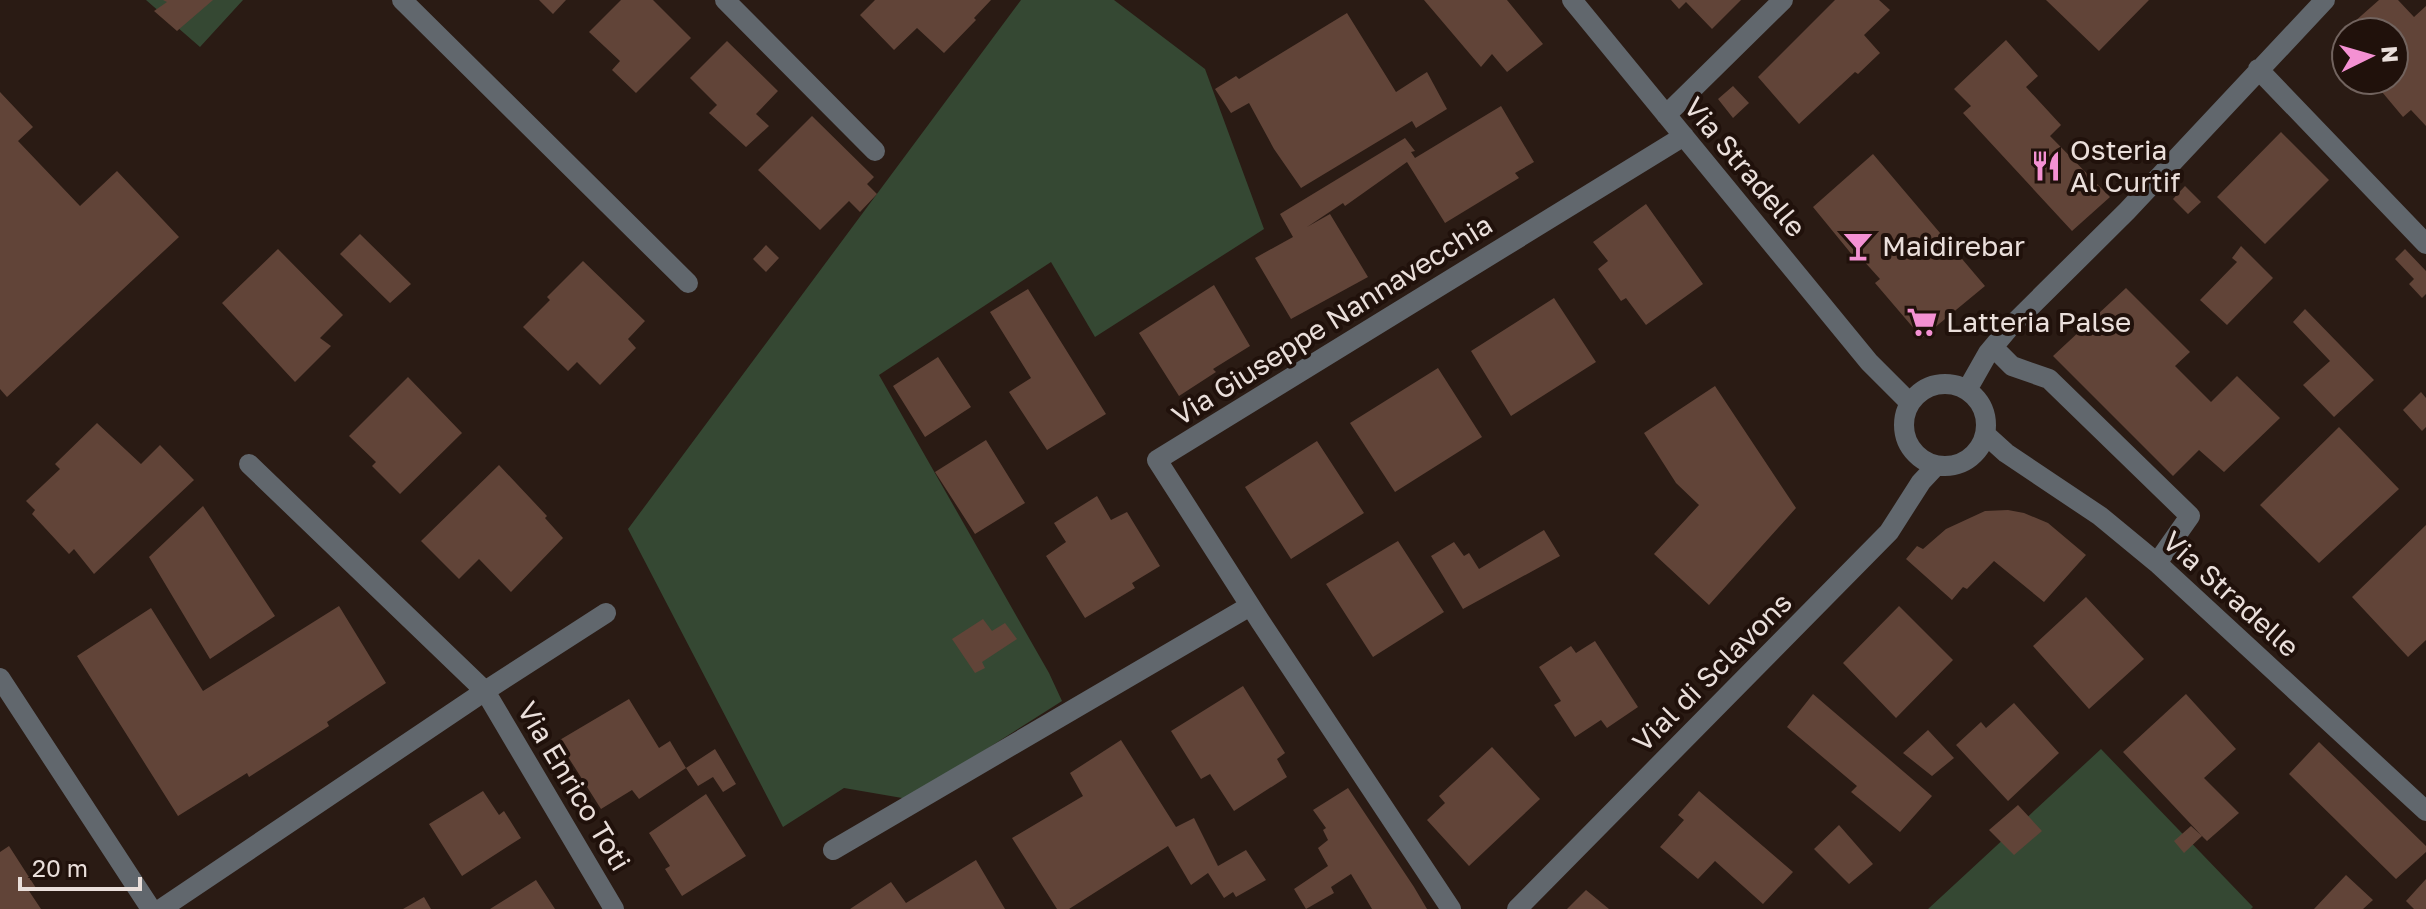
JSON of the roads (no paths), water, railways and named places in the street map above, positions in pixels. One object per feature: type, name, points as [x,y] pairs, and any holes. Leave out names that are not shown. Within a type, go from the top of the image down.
[{"type":"street","points":[[402,0],[688,283]]},
{"type":"street","points":[[725,0],[875,151]]},
{"type":"street","name":"Via Stradelle","points":[[1572,0],[1869,362],[1910,403]]},
{"type":"street","points":[[1666,115],[1783,0]]},
{"type":"street","points":[[1967,390],[1993,347],[2127,211],[2325,0]]},
{"type":"street","points":[[2258,69],[2426,244]]},
{"type":"street","name":"Via Giuseppe Nannavecchia","points":[[1451,909],[1157,460],[1684,136]]},
{"type":"street","points":[[1993,347],[2012,366],[2049,379],[2190,516],[2157,563]]},
{"type":"street","points":[[1942,384],[1967,390],[1977,398],[1983,409],[1985,434],[1973,456],[1961,463],[1936,466],[1924,461],[1907,441],[1905,415],[1910,403],[1918,393],[1942,384]]},
{"type":"street","name":"Via Stradelle","points":[[1985,434],[2006,453],[2100,516],[2157,563],[2426,811]]},
{"type":"street","name":"Via Enrico Toti","points":[[249,464],[485,691],[614,909]]},
{"type":"street","name":"Vial di Sclavons","points":[[1517,909],[1889,532],[1921,482],[1936,466]]},
{"type":"street","points":[[833,850],[1250,606]]},
{"type":"street","points":[[161,909],[606,613]]},
{"type":"street","points":[[0,678],[151,909]]},
{"type":"place","name":"Osteria Al Curtif","points":[[2046,166]]},
{"type":"place","name":"Maidirebar","points":[[1858,246]]},
{"type":"place","name":"Latteria Palse","points":[[1922,322]]}]
